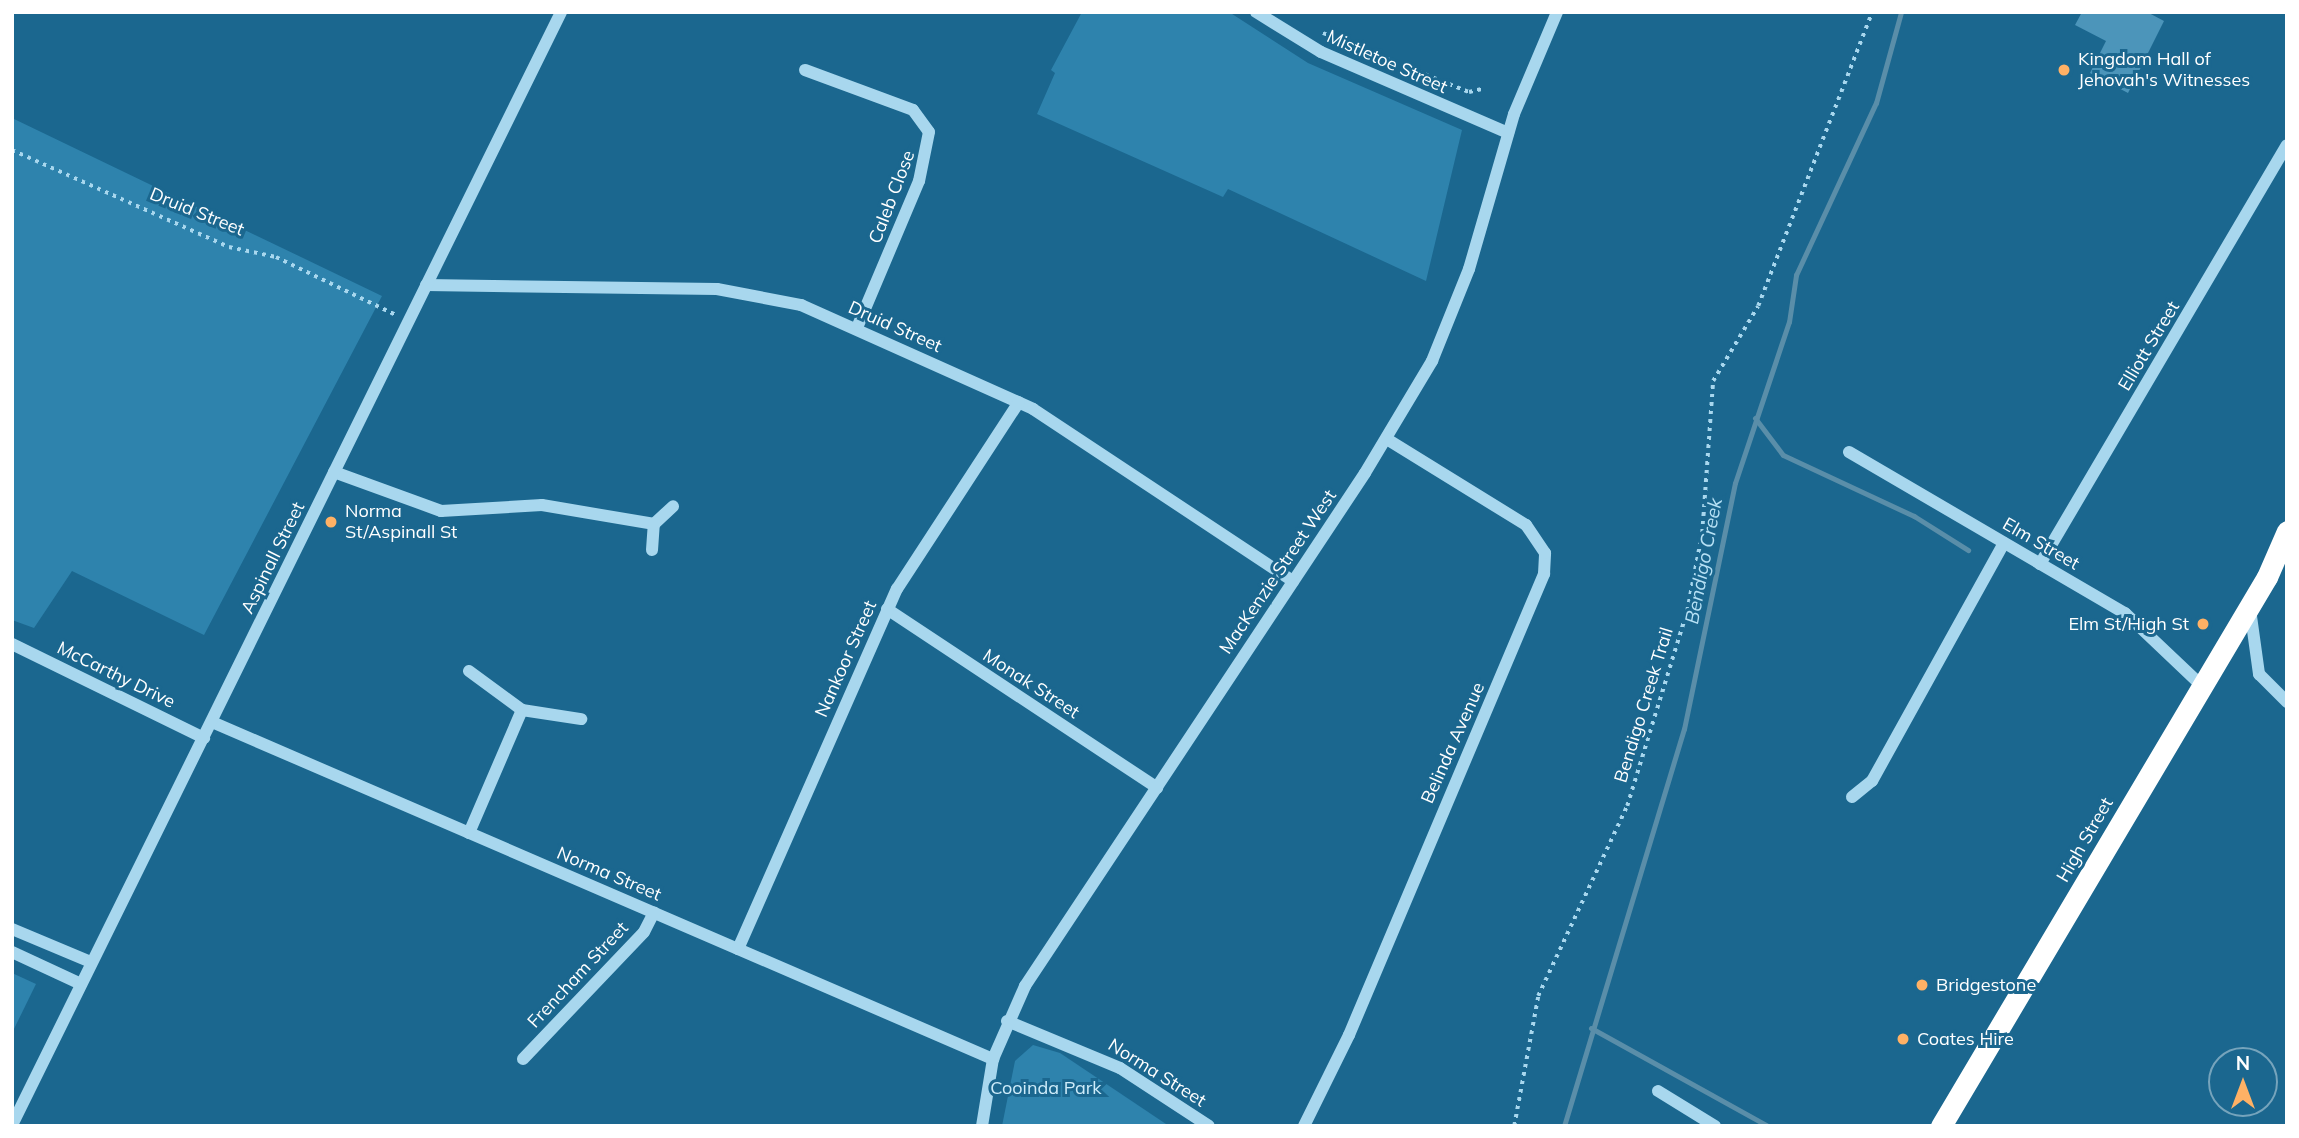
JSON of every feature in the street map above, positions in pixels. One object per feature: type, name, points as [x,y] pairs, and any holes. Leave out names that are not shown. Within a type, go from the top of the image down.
[{"type":"highway","name":"High Street","points":[[1941,1126],[2267,576],[2287,531]]},
{"type":"highway","name":"High Street","points":[[2267,576],[2287,553]]},
{"type":"street","name":"Aspinall Street","points":[[15,1123],[91,962],[561,12]]},
{"type":"street","name":"Mistletoe Street","points":[[1256,12],[1321,52],[1508,133]]},
{"type":"street","name":"MacKenzie Street West","points":[[982,1126],[993,1059],[1007,1021],[1387,439],[1454,311],[1508,133],[1558,12]]},
{"type":"street","name":"Caleb Close","points":[[805,69],[913,110],[929,132],[919,181],[857,328]]},
{"type":"street","name":"Elliott Street","points":[[2040,564],[2287,145]]},
{"type":"street","name":"Druid Street","points":[[426,285],[743,291],[802,305],[1019,402],[1293,580]]},
{"type":"street","name":"Nankoor Street","points":[[738,949],[887,609],[1019,402]]},
{"type":"street","name":"Belinda Avenue","points":[[1304,1126],[1545,574],[1545,553],[1526,525],[1387,439]]},
{"type":"street","name":"Elm Street","points":[[1849,452],[2125,613],[2202,686]]},
{"type":"street","points":[[334,472],[441,511],[542,505],[654,524]]},
{"type":"street","points":[[653,550],[654,524],[673,506]]},
{"type":"street","points":[[1852,797],[1872,781],[2004,543]]},
{"type":"street","points":[[2250,605],[2259,674],[2287,702]]},
{"type":"street","name":"Monak Street","points":[[887,609],[1157,788]]},
{"type":"street","name":"McCarthy Drive","points":[[12,645],[204,738]]},
{"type":"street","points":[[469,671],[522,709],[581,719]]},
{"type":"street","points":[[469,833],[522,709]]},
{"type":"street","name":"Norma Street","points":[[212,722],[993,1059]]},
{"type":"street","name":"Frencham Street","points":[[523,1059],[644,932],[654,912]]},
{"type":"street","points":[[12,929],[91,962]]},
{"type":"street","points":[[12,952],[81,984]]},
{"type":"street","name":"Norma Street","points":[[1007,1021],[1120,1068],[1209,1126]]},
{"type":"street","points":[[1658,1091],[1715,1126]]},
{"type":"path","name":"Bendigo Creek Trail","points":[[1514,1126],[1538,996],[1627,806],[1687,611],[1702,533],[1713,381],[1758,306],[1872,12]]},
{"type":"path","points":[[1313,27],[1469,92],[1482,89]]},
{"type":"path","name":"Druid Street","points":[[12,150],[229,247],[276,257],[407,321]]},
{"type":"green space","points":[[1082,12],[1229,12],[1308,63],[1462,130],[1426,281],[1228,189],[1223,197],[1037,114],[1055,73],[1051,70]]},
{"type":"green space","points":[[12,118],[382,296],[204,635],[72,571],[34,628],[12,620]]},
{"type":"green space","points":[[12,973],[36,984],[12,1033]]},
{"type":"green space","name":"Cooinda Park","points":[[1033,1045],[1060,1053],[1169,1126],[1002,1126],[1015,1061]]},
{"type":"building","points":[[2082,12],[2147,12],[2164,21],[2128,93],[2090,73],[2106,41],[2075,25]]},
{"type":"waterway","name":"Bendigo Creek","points":[[1564,1126],[1684,729],[1735,483],[1789,322],[1796,275],[1876,103],[1901,12]]},
{"type":"waterway","points":[[1755,418],[1783,455],[1914,516],[1968,550]]},
{"type":"waterway","points":[[1591,1028],[1768,1126]]},
{"type":"place","name":"Kingdom Hall of Jehovah's Witnesses","points":[[2064,70]]},
{"type":"place","name":"Norma St/Aspinall St","points":[[331,522]]},
{"type":"place","name":"Elm St/High St","points":[[2203,624]]},
{"type":"place","name":"Bridgestone","points":[[1922,985]]},
{"type":"place","name":"Coates Hire","points":[[1903,1039]]}]
